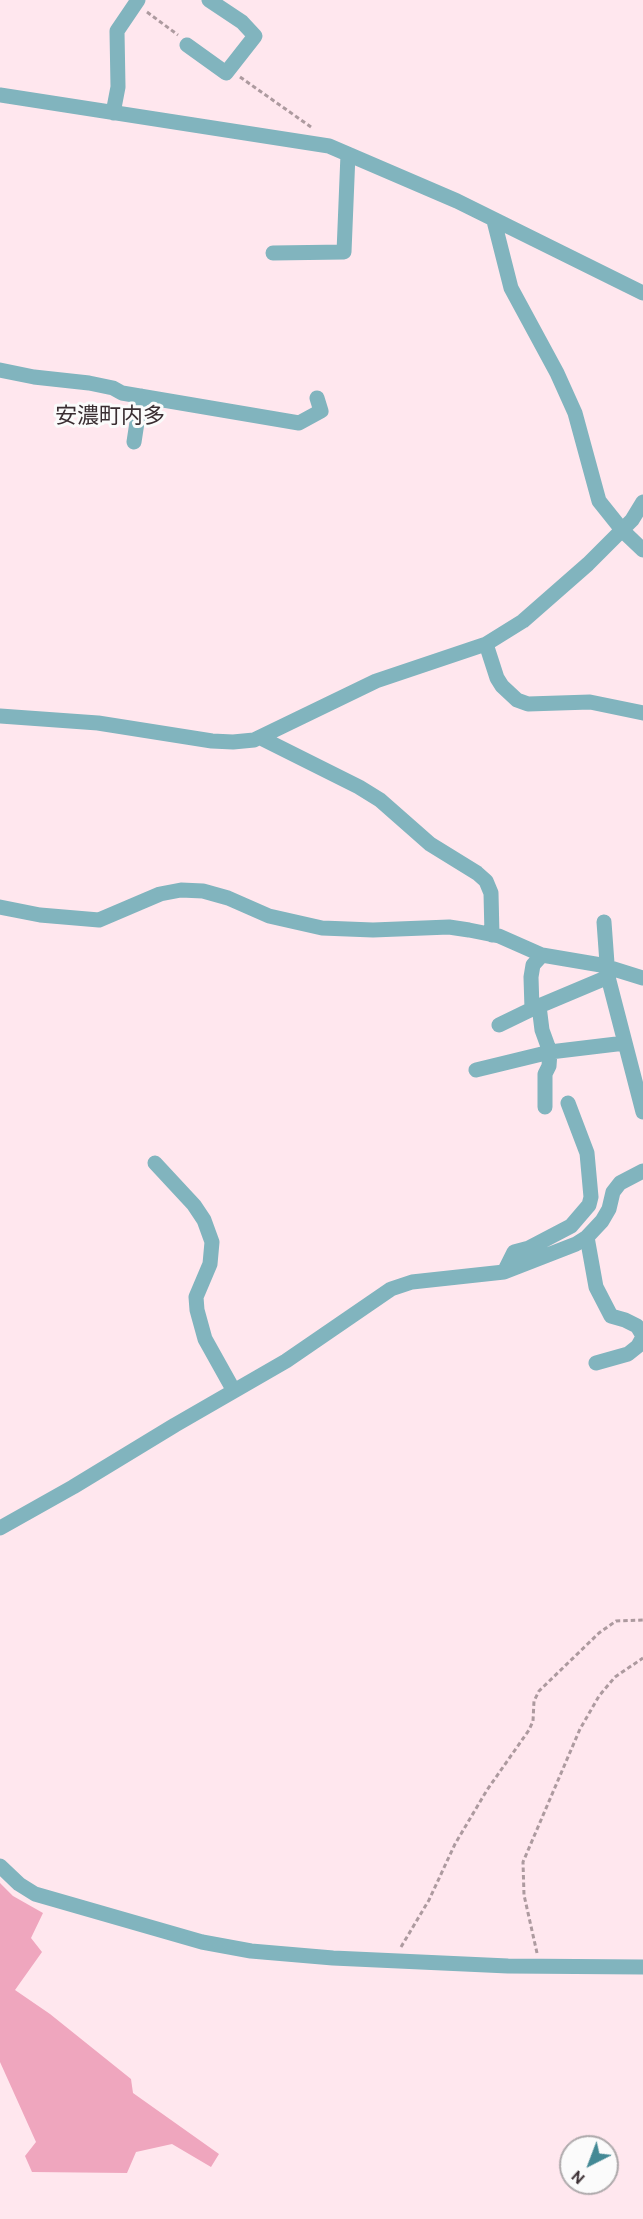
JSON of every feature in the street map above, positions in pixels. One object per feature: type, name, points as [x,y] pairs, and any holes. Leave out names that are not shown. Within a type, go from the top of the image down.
[{"type":"street","points":[[187,45],[226,73],[255,36],[242,22],[209,0]]},
{"type":"street","points":[[113,113],[118,87],[117,31],[137,2]]},
{"type":"street","points":[[0,95],[329,146],[457,201],[643,293]]},
{"type":"street","points":[[273,253],[344,252],[348,154]]},
{"type":"street","points":[[494,221],[511,288],[557,373],[575,413],[599,501],[622,530],[643,550]]},
{"type":"street","points":[[0,370],[34,377],[89,383],[141,396],[298,423],[321,411],[317,398]]},
{"type":"street","points":[[134,442],[141,396]]},
{"type":"street","points":[[0,716],[98,723],[212,741],[233,742],[261,738],[376,681],[486,644],[523,621],[588,564],[622,530],[643,502]]},
{"type":"street","points":[[486,644],[497,678],[517,700],[528,704],[590,702],[643,713]]},
{"type":"street","points":[[261,738],[359,787],[380,800],[430,843],[477,873],[486,881],[491,893],[492,935]]},
{"type":"street","points":[[0,907],[40,915],[99,920],[160,894],[181,890],[203,891],[228,898],[269,916],[322,928],[373,930],[449,927],[492,935],[542,955],[601,965],[609,973]]},
{"type":"street","points":[[604,922],[609,973],[643,1112]]},
{"type":"street","points":[[542,955],[533,965],[531,977],[535,1007],[550,1052],[549,1066],[545,1074],[545,1107]]},
{"type":"street","points":[[499,1025],[609,973],[643,978]]},
{"type":"street","points":[[476,1070],[550,1052],[625,1043]]},
{"type":"street","points":[[504,1272],[514,1252],[529,1248],[571,1226],[589,1205],[591,1197],[587,1153],[568,1103]]},
{"type":"street","points":[[155,1163],[194,1205],[204,1220],[212,1242],[210,1264],[196,1297],[197,1310],[205,1338],[234,1391]]},
{"type":"street","points":[[0,1528],[286,1361],[392,1289],[412,1282],[504,1272],[576,1244],[587,1237],[602,1221],[609,1209],[613,1192],[620,1183],[643,1171]]},
{"type":"street","points":[[587,1237],[596,1287],[611,1316],[637,1326],[643,1336],[638,1346],[628,1354],[596,1363]]},
{"type":"street","points":[[0,1866],[19,1884],[35,1894],[202,1942],[251,1951],[333,1958],[540,1966],[643,1967]]},
{"type":"path","points":[[137,2],[183,39],[187,45]]},
{"type":"path","points":[[229,68],[314,129],[329,146]]},
{"type":"path","points":[[393,1960],[429,1900],[455,1844],[487,1790],[529,1730],[533,1721],[534,1701],[539,1691],[598,1633],[616,1621],[643,1620]]},
{"type":"path","points":[[540,1966],[524,1895],[523,1862],[585,1721],[599,1696],[615,1677],[643,1658]]},
{"type":"shaded area","points":[[0,1883],[13,1896],[43,1913],[31,1938],[42,1952],[15,1990],[50,2014],[131,2079],[133,2093],[219,2154],[211,2167],[172,2144],[136,2152],[127,2173],[32,2172],[25,2156],[36,2142],[0,2062]]},
{"type":"district","name":"安濃町内多","points":[[110,417]]}]
